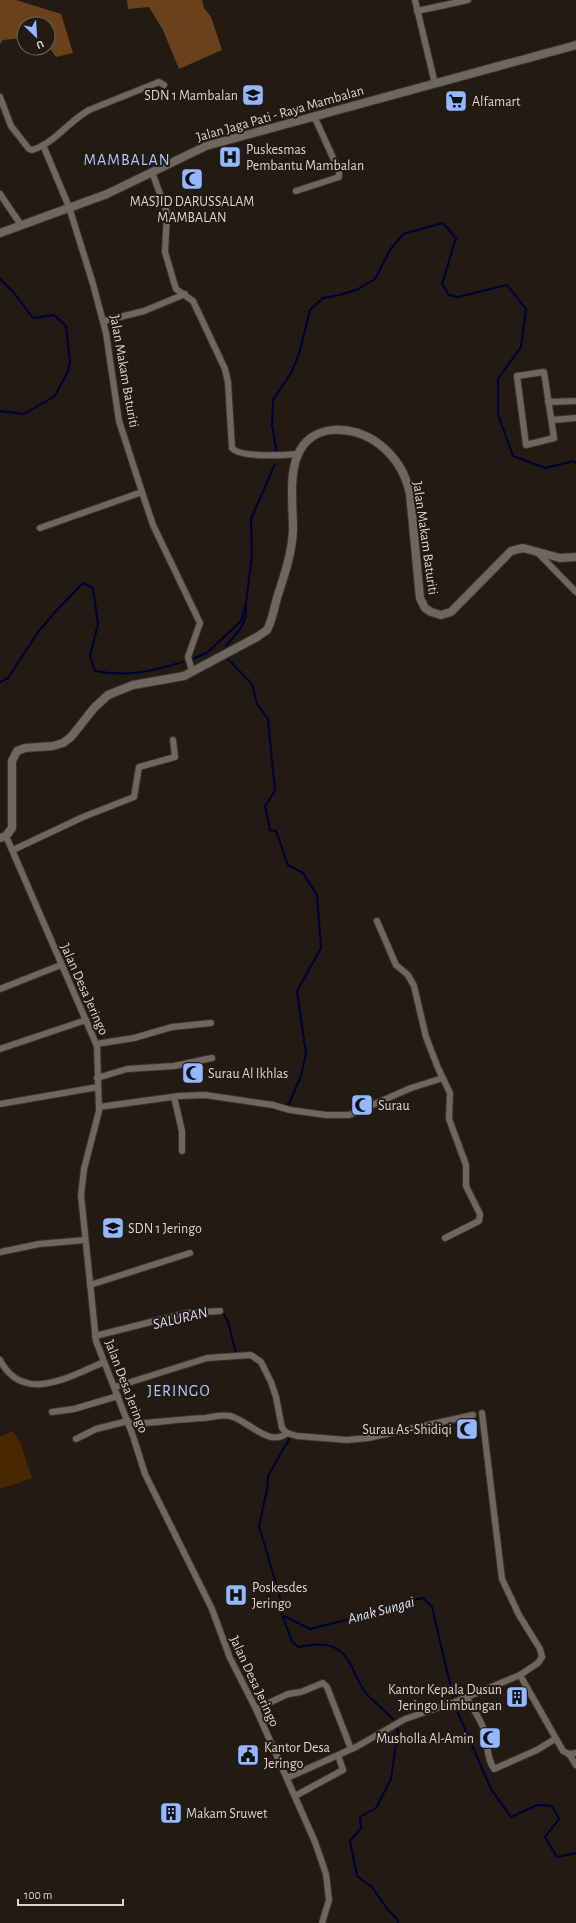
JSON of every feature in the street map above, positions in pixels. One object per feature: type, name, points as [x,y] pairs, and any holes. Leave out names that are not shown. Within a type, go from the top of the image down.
[{"type":"street","points":[[415,0],[434,84]]},
{"type":"street","points":[[418,11],[468,0]]},
{"type":"street","name":"Jalan Jaga Pati - Raya Mambalan","points":[[0,233],[21,224],[94,199],[198,149],[576,45]]},
{"type":"street","points":[[0,97],[11,126],[29,149],[34,150],[60,134],[82,114],[90,110],[159,82],[164,85]]},
{"type":"street","points":[[296,191],[339,177],[339,171],[314,116]]},
{"type":"street","name":"Jalan Makam Baturiti","points":[[43,145],[69,207],[104,321],[116,407],[142,492],[153,525],[200,623],[188,657],[192,672]]},
{"type":"street","points":[[152,172],[167,213],[165,252],[176,289],[185,294],[194,303],[225,369],[228,382],[232,449],[238,452],[266,455],[298,454]]},
{"type":"street","points":[[0,194],[21,224]]},
{"type":"street","points":[[104,321],[144,311],[185,294]]},
{"type":"street","points":[[544,372],[552,420],[554,438],[526,446],[517,376],[544,372]]},
{"type":"street","points":[[548,402],[576,401]]},
{"type":"street","points":[[552,420],[576,418]]},
{"type":"street","name":"Jalan Makam Baturiti","points":[[3,837],[12,826],[12,761],[17,751],[25,748],[53,746],[63,743],[71,737],[102,699],[121,688],[178,678],[261,635],[269,627],[290,553],[294,469],[298,454],[306,443],[315,435],[326,430],[337,428],[356,432],[371,438],[384,447],[403,472],[410,494],[420,598],[425,608],[434,614],[445,614],[454,610],[511,551],[523,548],[560,558],[576,557]]},
{"type":"street","points":[[40,528],[142,492]]},
{"type":"street","points":[[538,553],[576,592]]},
{"type":"street","points":[[13,850],[83,817],[134,797],[138,767],[175,757],[173,740]]},
{"type":"street","name":"Jalan Desa Jeringo","points":[[3,837],[13,850],[96,1044],[99,1107],[98,1119],[84,1169],[81,1204],[95,1336],[115,1387],[145,1474],[212,1609],[228,1653],[256,1709],[315,1842],[326,1874],[329,1900],[322,1923]]},
{"type":"street","points":[[377,921],[396,965],[408,975],[414,986],[420,1006],[421,1021],[433,1056],[450,1093],[449,1119],[466,1165],[466,1186],[480,1214],[479,1221],[444,1238]]},
{"type":"street","points":[[0,989],[61,965]]},
{"type":"street","points":[[0,1049],[86,1020]]},
{"type":"street","points":[[96,1044],[134,1038],[172,1027],[210,1023]]},
{"type":"street","points":[[97,1078],[126,1069],[147,1066],[174,1066],[212,1058]]},
{"type":"street","points":[[99,1107],[174,1097],[217,1096],[273,1105],[290,1110],[326,1115],[349,1115],[411,1088],[443,1078]]},
{"type":"street","points":[[0,1104],[98,1087]]},
{"type":"street","points":[[174,1097],[182,1131],[182,1151]]},
{"type":"street","points":[[0,1252],[39,1244],[85,1240]]},
{"type":"street","points":[[90,1285],[190,1253]]},
{"type":"street","points":[[95,1336],[187,1313],[220,1311]]},
{"type":"street","points":[[115,1387],[207,1358],[253,1356],[261,1362],[271,1382],[276,1397],[280,1423],[287,1433],[310,1438],[357,1439],[431,1426],[473,1415]]},
{"type":"street","points":[[0,1360],[10,1376],[16,1380],[34,1384],[53,1383],[104,1362]]},
{"type":"street","points":[[52,1412],[74,1409],[118,1396]]},
{"type":"street","points":[[287,1778],[338,1755],[405,1719],[466,1697],[520,1675],[538,1663],[542,1657],[540,1649],[520,1615],[502,1579],[482,1413]]},
{"type":"street","points":[[76,1439],[96,1429],[128,1423],[162,1423],[224,1415],[240,1419],[262,1434],[276,1438],[282,1438],[287,1433]]},
{"type":"street","points":[[520,1675],[555,1739],[565,1753],[569,1754],[576,1765]]},
{"type":"street","points":[[256,1709],[288,1694],[301,1692],[323,1683],[327,1687],[351,1748]]},
{"type":"street","points":[[466,1697],[483,1727],[494,1769],[537,1750],[555,1739]]},
{"type":"street","points":[[569,1754],[576,1753]]},
{"type":"street","points":[[295,1796],[343,1770],[338,1755]]},
{"type":"shaded area","points":[[0,0],[16,0],[61,14],[73,53],[55,56],[56,16],[16,16],[16,39],[3,40],[0,44]]},
{"type":"shaded area","points":[[127,0],[202,0],[204,8],[211,17],[222,50],[179,69],[163,30],[149,7],[128,9]]},
{"type":"shaded area","points":[[13,1431],[20,1442],[32,1478],[0,1489],[0,1437]]},
{"type":"waterway","points":[[277,454],[272,425],[273,400],[291,373],[299,354],[310,310],[323,298],[340,295],[358,289],[375,279],[390,250],[403,234],[443,223],[456,238],[442,284],[449,295],[458,297],[507,285],[526,309],[521,347],[498,379],[498,415],[513,456],[545,468],[574,461],[576,463]]},
{"type":"waterway","points":[[0,279],[14,293],[33,318],[54,315],[66,326],[70,362],[68,371],[55,396],[24,414],[0,411]]},
{"type":"waterway","points":[[191,660],[208,652],[241,621],[246,603],[252,555],[251,519],[275,464]]},
{"type":"waterway","points":[[0,682],[8,678],[38,632],[83,583],[93,588],[98,624],[90,656],[95,671],[119,674],[139,672],[183,662]]},
{"type":"waterway","points":[[226,646],[241,628],[245,618],[246,605]]},
{"type":"waterway","points":[[225,656],[252,684],[257,704],[268,719],[275,791],[265,806],[270,830],[276,831],[288,865],[303,873],[317,895],[321,948],[297,991],[306,1054],[301,1076],[288,1106]]},
{"type":"waterway","name":"SALURAN","points":[[222,1311],[228,1322],[236,1353]]},
{"type":"waterway","points":[[289,1439],[268,1476],[267,1490],[259,1526],[281,1601],[282,1615],[292,1641],[298,1647],[328,1645],[342,1653],[350,1663],[365,1692],[395,1722]]},
{"type":"waterway","name":"Anak Sungai","points":[[282,1615],[310,1629],[423,1598],[432,1607],[454,1701]]},
{"type":"waterway","name":"Anak Sungai","points":[[454,1704],[491,1789],[511,1817],[537,1805],[552,1806],[559,1819],[545,1837],[557,1857],[576,1853]]},
{"type":"waterway","points":[[396,1726],[398,1730],[391,1779],[376,1808],[360,1817],[361,1828],[350,1841],[357,1876],[372,1887],[388,1910],[398,1920],[398,1923]]},
{"type":"place","name":"SDN 1 Mambalan","points":[[253,95]]},
{"type":"place","name":"Alfamart","points":[[456,101]]},
{"type":"place","name":"Puskesmas Pembantu Mambalan","points":[[230,157]]},
{"type":"place","name":"MASJID DARUSSALAM MAMBALAN","points":[[192,179]]},
{"type":"place","name":"Surau Al Ikhlas","points":[[193,1073]]},
{"type":"place","name":"Surau","points":[[362,1105]]},
{"type":"place","name":"SDN 1 Jeringo","points":[[113,1228]]},
{"type":"place","name":"Surau As-Shidiqi","points":[[467,1429]]},
{"type":"place","name":"Poskesdes Jeringo","points":[[236,1595]]},
{"type":"place","name":"Kantor Kepala Dusun Jeringo Limbungan","points":[[517,1697]]},
{"type":"place","name":"Musholla Al-Amin","points":[[490,1738]]},
{"type":"place","name":"Kantor Desa Jeringo","points":[[248,1755]]},
{"type":"place","name":"Makam Sruwet","points":[[171,1813]]},
{"type":"district","name":"MAMBALAN","points":[[127,159]]},
{"type":"district","name":"JERINGO","points":[[179,1390]]}]
